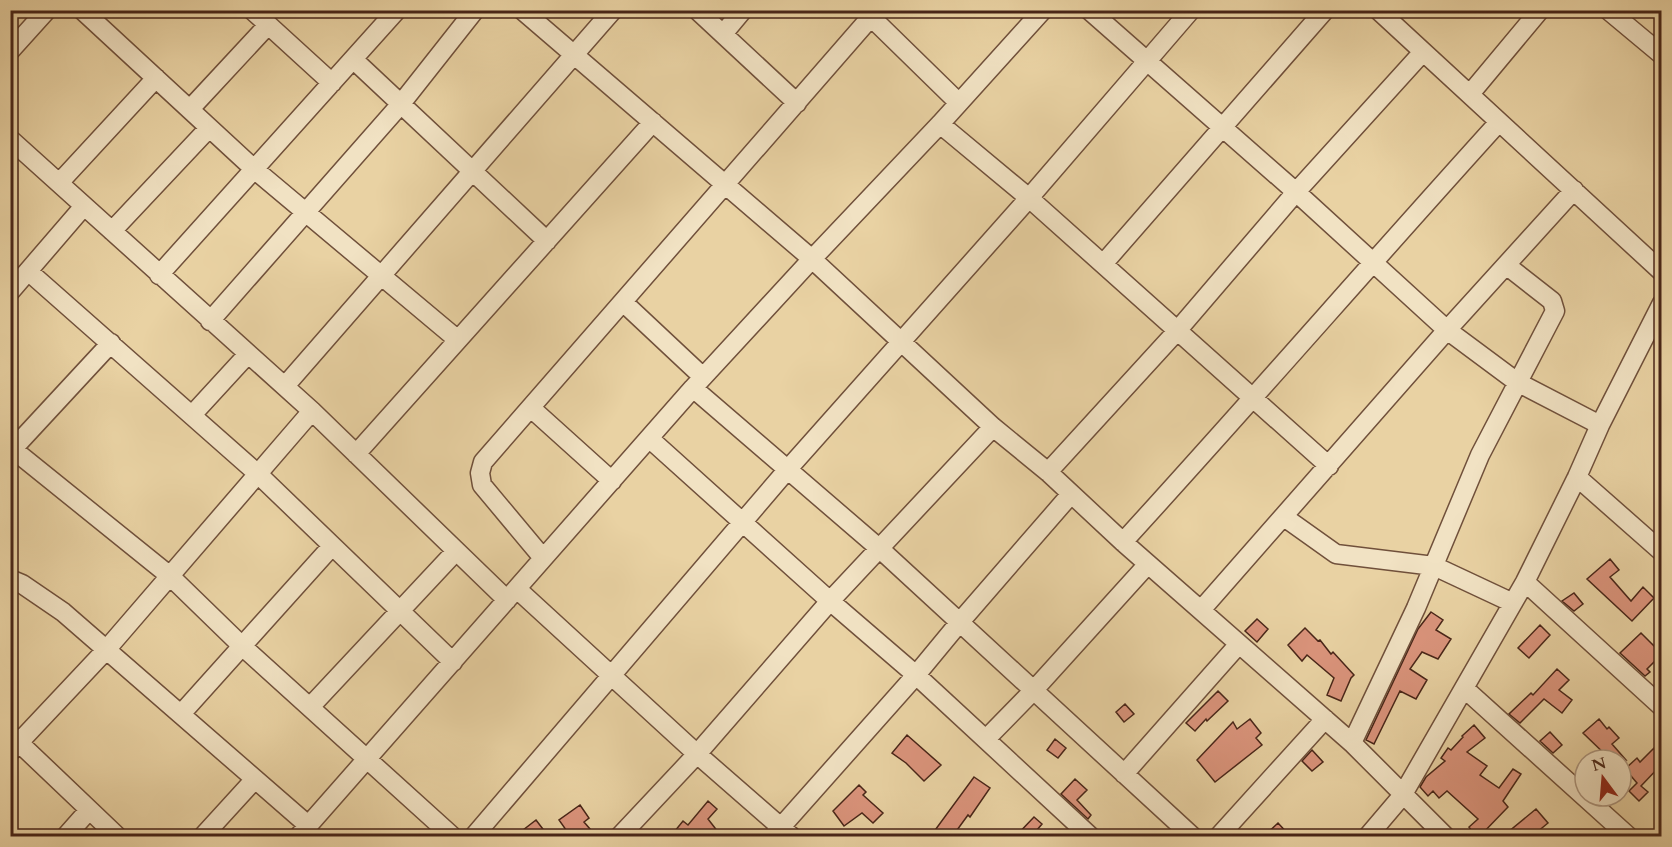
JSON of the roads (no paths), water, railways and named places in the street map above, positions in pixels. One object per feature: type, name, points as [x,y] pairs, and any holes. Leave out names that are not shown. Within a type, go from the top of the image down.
[{"type":"street","points":[[10,51],[47,10]]},
{"type":"street","points":[[82,10],[305,214],[458,340]]},
{"type":"street","points":[[252,10],[332,83]]},
{"type":"street","points":[[159,275],[397,10]]},
{"type":"street","points":[[210,321],[400,105],[475,10]]},
{"type":"street","points":[[522,10],[812,259],[993,427],[1048,472],[1148,564],[1352,743],[1445,837]]},
{"type":"street","points":[[285,386],[613,10]]},
{"type":"street","points":[[697,10],[797,104]]},
{"type":"street","points":[[723,34],[743,10]]},
{"type":"street","points":[[14,587],[63,612],[255,779],[304,831],[698,382],[940,124],[1043,10]]},
{"type":"street","points":[[1089,10],[1296,192],[1447,330],[1517,382],[1600,425]]},
{"type":"street","points":[[474,837],[788,469],[1029,198],[1191,10]]},
{"type":"street","points":[[1103,264],[1325,10]]},
{"type":"street","points":[[1378,10],[1662,272]]},
{"type":"street","points":[[1470,94],[1540,10]]},
{"type":"street","points":[[1608,10],[1662,55]]},
{"type":"street","points":[[543,558],[482,485],[480,473],[483,462],[724,183],[797,104],[874,14],[959,103]]},
{"type":"street","points":[[190,109],[268,25]]},
{"type":"street","points":[[1048,472],[1177,331],[1296,192],[1422,53]]},
{"type":"street","points":[[354,60],[547,241]]},
{"type":"street","points":[[59,183],[156,78]]},
{"type":"street","points":[[356,454],[652,122]]},
{"type":"street","points":[[1124,542],[1499,122]]},
{"type":"street","points":[[940,124],[1029,198],[1329,466]]},
{"type":"street","points":[[112,231],[209,128]]},
{"type":"street","points":[[10,139],[285,386],[456,551],[613,675],[782,833],[1071,494]]},
{"type":"street","points":[[1201,610],[1447,330],[1574,190]]},
{"type":"street","points":[[10,292],[84,206]]},
{"type":"street","points":[[1352,743],[1412,618],[1480,455],[1555,311],[1552,301],[1506,265]]},
{"type":"street","points":[[28,271],[258,474],[453,662]]},
{"type":"street","points":[[623,302],[698,382],[788,469],[880,549],[1192,837]]},
{"type":"street","points":[[1368,837],[1402,795],[1525,582],[1600,425],[1656,328],[1662,303]]},
{"type":"street","points":[[111,343],[11,450],[170,576],[242,646],[452,837]]},
{"type":"street","points":[[192,415],[248,354]]},
{"type":"street","points":[[531,408],[612,481]]},
{"type":"street","points":[[117,837],[14,743],[106,650],[312,411]]},
{"type":"street","points":[[620,837],[697,754],[830,601],[993,427]]},
{"type":"street","points":[[650,439],[916,675],[1090,837]]},
{"type":"street","points":[[1577,477],[1662,552]]},
{"type":"street","points":[[1284,517],[1336,554],[1434,566],[1513,603]]},
{"type":"street","points":[[181,714],[332,546]]},
{"type":"street","points":[[310,707],[456,551]]},
{"type":"street","points":[[986,739],[1033,691],[1148,564]]},
{"type":"street","points":[[1525,582],[1658,697]]},
{"type":"street","points":[[1124,774],[1239,644]]},
{"type":"street","points":[[1465,689],[1628,837]]},
{"type":"street","points":[[1219,837],[1325,719]]},
{"type":"street","points":[[203,837],[255,779]]},
{"type":"street","points":[[66,837],[89,810]]}]
